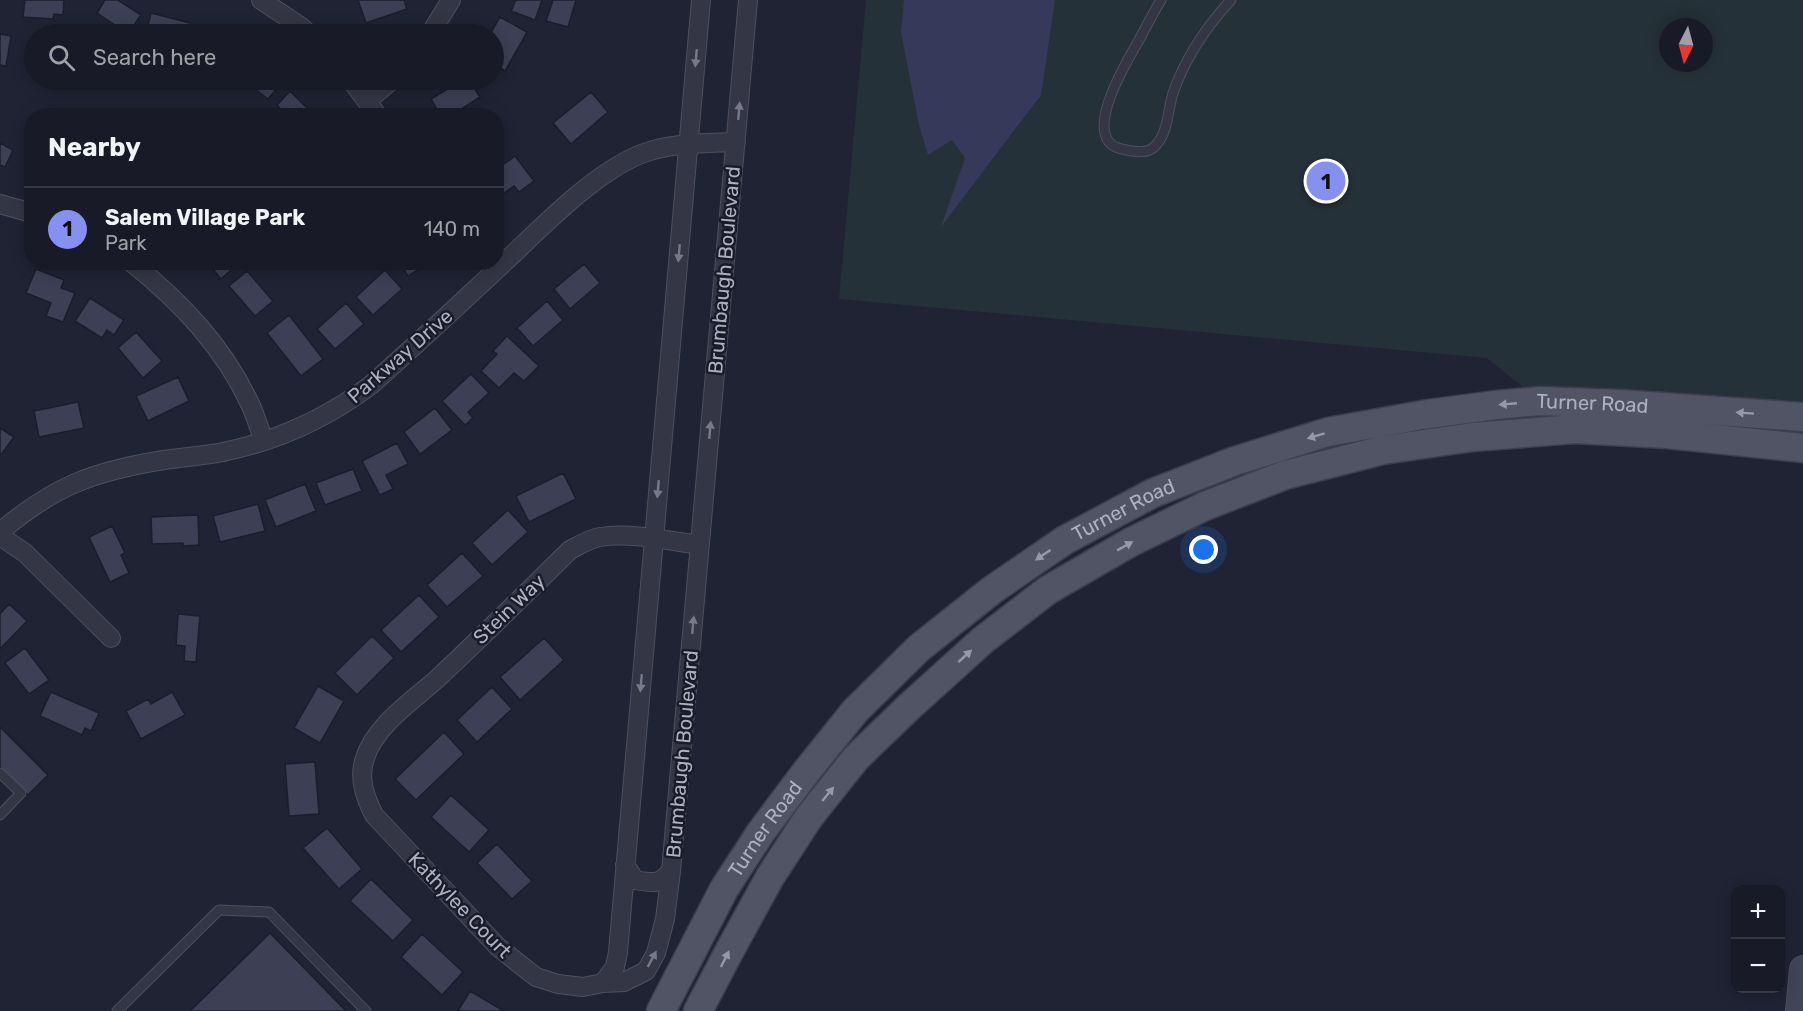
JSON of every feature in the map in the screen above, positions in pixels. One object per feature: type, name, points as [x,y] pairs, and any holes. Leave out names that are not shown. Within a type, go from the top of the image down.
[{"type":"main road","name":"Turner Road","points":[[661,1011],[724,890],[761,832],[855,711],[919,648],[993,590],[1065,540],[1153,493],[1235,461],[1328,432],[1428,414],[1496,405],[1552,401],[1803,417]]},
{"type":"main road","name":"Turner Road","points":[[698,1011],[770,877],[809,817],[856,758],[982,640],[1048,590],[1131,542],[1205,506],[1285,475],[1383,450],[1473,437],[1575,429],[1667,434],[1803,448]]},
{"type":"street","points":[[261,0],[295,24]]},
{"type":"street","points":[[436,24],[451,0]]},
{"type":"street","points":[[603,982],[615,968],[701,0]]},
{"type":"street","name":"Brumbaugh Boulevard","points":[[625,865],[635,880],[651,883],[663,880],[671,871],[748,0]]},
{"type":"street","points":[[359,90],[373,108],[385,90]]},
{"type":"street","name":"Parkway Drive","points":[[504,256],[607,172],[627,160],[649,151],[688,144],[736,142]]},
{"type":"street","points":[[0,204],[24,211]]},
{"type":"street","points":[[141,270],[193,318],[215,345],[235,375],[252,407],[264,440]]},
{"type":"street","name":"Parkway Drive","points":[[0,534],[24,511],[75,482],[106,471],[162,460],[222,452],[293,431],[322,418],[371,385],[487,270]]},
{"type":"street","points":[[0,534],[40,567],[111,638]]},
{"type":"street","name":"Stein Way","points":[[362,768],[370,744],[389,721],[438,678],[570,550],[600,537],[616,536],[654,538],[700,545]]},
{"type":"street","name":"Kathylee Court","points":[[362,768],[362,785],[374,815],[498,947],[536,977],[558,984],[583,987],[603,982],[624,982],[646,971],[656,953],[665,919],[671,871]]},
{"type":"street","points":[[1799,1011],[1803,969]]},
{"type":"lane","points":[[1161,0],[1115,85],[1108,105],[1105,128],[1107,137],[1110,143],[1125,150],[1147,151],[1155,147],[1161,139],[1173,93],[1191,54],[1206,29],[1229,1]]},
{"type":"lane","points":[[0,773],[21,793],[0,815]]},
{"type":"lane","points":[[117,1011],[219,910],[269,912],[366,1011]]},
{"type":"shaded area","points":[[866,0],[1803,0],[1803,417],[1540,401],[1487,358],[839,299]]},
{"type":"water","points":[[904,0],[1055,0],[1041,95],[941,227],[965,158],[952,140],[928,155],[919,125],[901,32]]},
{"type":"building","points":[[25,0],[64,0],[63,15],[54,14],[53,19],[23,17]]},
{"type":"building","points":[[105,0],[118,0],[141,15],[135,24],[113,24],[97,13]]},
{"type":"building","points":[[358,0],[404,0],[407,9],[366,23]]},
{"type":"building","points":[[516,0],[542,0],[535,20],[511,11]]},
{"type":"building","points":[[553,0],[576,0],[568,27],[546,21]]},
{"type":"building","points":[[151,13],[190,23],[190,24],[148,24]]},
{"type":"building","points":[[500,17],[527,32],[505,71],[504,24],[496,24]]},
{"type":"building","points":[[0,34],[11,36],[6,66],[0,65]]},
{"type":"building","points":[[256,90],[276,90],[268,99]]},
{"type":"building","points":[[446,90],[475,90],[480,97],[463,108],[436,108],[431,99]]},
{"type":"building","points":[[290,91],[307,108],[280,108],[277,105]]},
{"type":"building","points":[[591,92],[608,112],[571,144],[553,123]]},
{"type":"building","points":[[0,143],[13,150],[5,167],[0,165]]},
{"type":"building","points":[[515,156],[534,181],[519,192],[514,186],[504,193],[504,164]]},
{"type":"building","points":[[584,264],[600,283],[570,309],[554,289]]},
{"type":"building","points":[[36,270],[39,270],[64,280],[61,288],[75,293],[63,322],[46,316],[51,303],[26,293]]},
{"type":"building","points":[[214,270],[231,270],[221,279]]},
{"type":"building","points":[[385,270],[402,289],[373,315],[356,297]]},
{"type":"building","points":[[404,270],[418,270],[408,276]]},
{"type":"building","points":[[247,271],[273,301],[255,316],[229,286]]},
{"type":"building","points":[[90,298],[124,320],[114,335],[107,330],[102,338],[75,321]]},
{"type":"building","points":[[547,301],[563,320],[533,346],[517,328]]},
{"type":"building","points":[[346,303],[364,324],[335,349],[317,329]]},
{"type":"building","points":[[289,315],[323,359],[301,376],[267,333]]},
{"type":"building","points":[[136,332],[162,361],[143,378],[118,348]]},
{"type":"building","points":[[507,336],[539,366],[524,381],[514,373],[499,388],[481,371],[497,354],[493,351]]},
{"type":"building","points":[[471,374],[489,393],[468,412],[473,418],[465,425],[442,401]]},
{"type":"building","points":[[178,377],[189,401],[148,421],[136,396]]},
{"type":"building","points":[[78,402],[84,428],[39,437],[34,411]]},
{"type":"building","points":[[435,408],[452,430],[420,454],[404,432]]},
{"type":"building","points":[[0,428],[14,437],[0,456]]},
{"type":"building","points":[[397,443],[408,464],[386,475],[393,489],[380,495],[362,461]]},
{"type":"building","points":[[353,469],[362,491],[325,505],[316,483]]},
{"type":"building","points":[[563,473],[576,499],[529,522],[516,496]]},
{"type":"building","points":[[305,484],[316,511],[276,527],[265,500]]},
{"type":"building","points":[[258,504],[265,531],[220,542],[213,516]]},
{"type":"building","points":[[508,510],[528,532],[492,565],[472,543]]},
{"type":"building","points":[[198,515],[199,545],[152,544],[151,517]]},
{"type":"building","points":[[112,526],[125,553],[121,555],[129,573],[110,582],[89,537]]},
{"type":"building","points":[[462,553],[483,576],[447,607],[427,585]]},
{"type":"building","points":[[419,595],[439,617],[401,652],[381,630]]},
{"type":"building","points":[[9,604],[27,621],[0,649],[0,614]]},
{"type":"building","points":[[178,614],[200,616],[196,662],[184,661],[185,646],[176,645]]},
{"type":"building","points":[[372,636],[394,658],[357,695],[335,673]]},
{"type":"building","points":[[544,638],[564,660],[520,700],[500,677]]},
{"type":"building","points":[[25,648],[49,680],[29,694],[5,663]]},
{"type":"building","points":[[318,686],[344,701],[320,743],[294,728]]},
{"type":"building","points":[[492,687],[512,709],[477,742],[457,720]]},
{"type":"building","points":[[51,692],[99,713],[91,731],[85,728],[82,735],[40,716]]},
{"type":"building","points":[[172,692],[185,715],[141,739],[126,711],[148,699],[151,704]]},
{"type":"building","points":[[0,727],[48,775],[28,795],[0,767]]},
{"type":"building","points":[[444,732],[464,754],[416,800],[395,779]]},
{"type":"building","points":[[315,762],[319,814],[289,816],[285,764]]},
{"type":"building","points":[[451,795],[489,830],[469,852],[431,817]]},
{"type":"building","points":[[327,828],[362,869],[339,889],[303,848]]},
{"type":"building","points":[[497,844],[532,881],[512,899],[477,863]]},
{"type":"building","points":[[371,879],[413,920],[393,941],[350,901]]},
{"type":"building","points":[[270,933],[346,1011],[190,1011]]},
{"type":"building","points":[[422,934],[463,972],[442,995],[401,957]]},
{"type":"building","points":[[470,991],[504,1011],[458,1011]]},
{"type":"place","name":"Salem Village Park","points":[[1326,181]]}]
